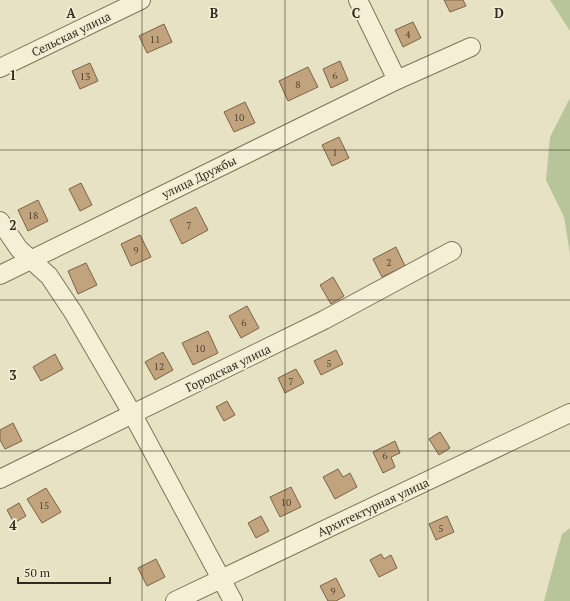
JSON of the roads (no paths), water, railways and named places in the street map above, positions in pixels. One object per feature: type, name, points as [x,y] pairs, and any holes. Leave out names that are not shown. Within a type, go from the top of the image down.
[{"type":"street","name":"Сельская улица","points":[[0,68],[141,0]]},
{"type":"street","points":[[358,0],[397,80]]},
{"type":"street","name":"улица Дружбы","points":[[0,275],[397,80],[470,47]]},
{"type":"street","points":[[0,221],[19,249],[32,259],[49,276],[73,312],[133,415],[233,601]]},
{"type":"street","name":"Городская улица","points":[[0,479],[324,320],[452,251]]},
{"type":"street","name":"Архитектурная улица","points":[[176,601],[570,413]]}]
